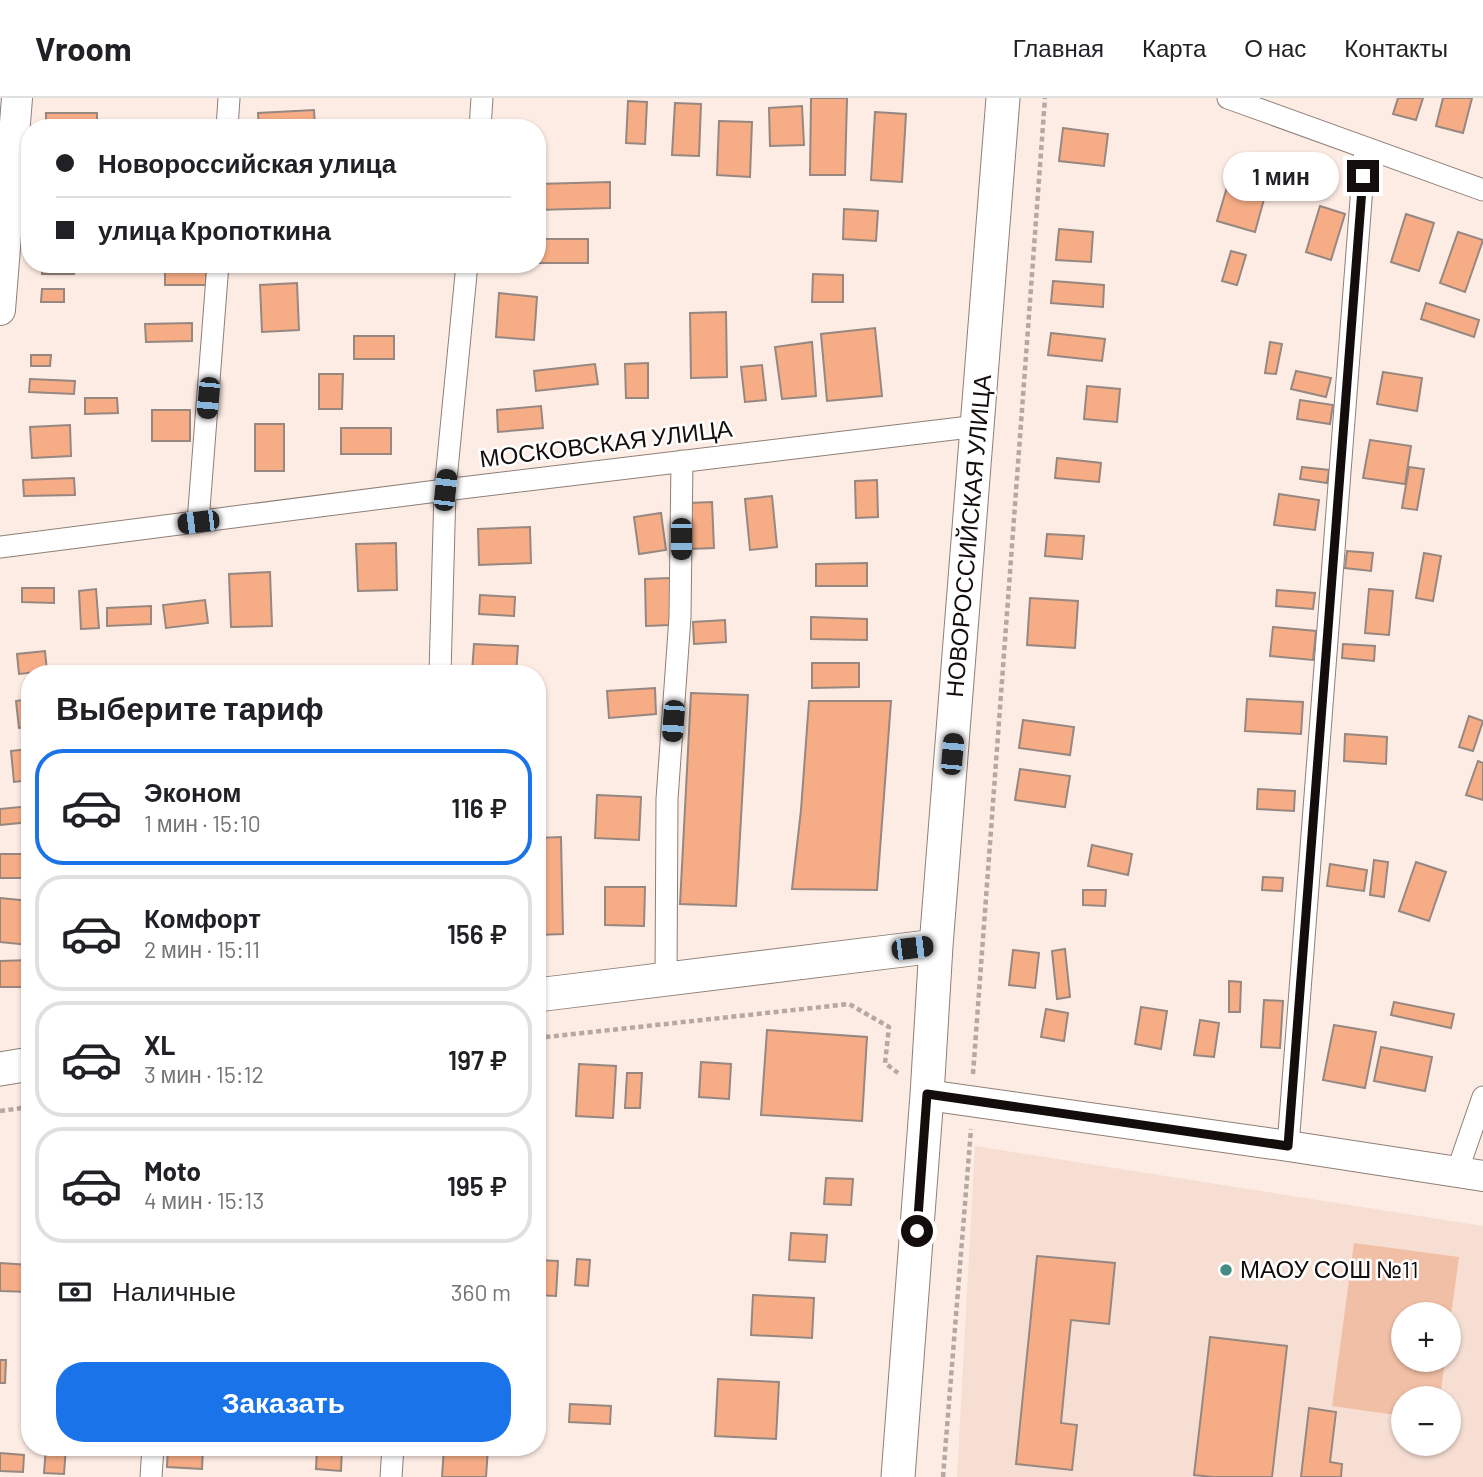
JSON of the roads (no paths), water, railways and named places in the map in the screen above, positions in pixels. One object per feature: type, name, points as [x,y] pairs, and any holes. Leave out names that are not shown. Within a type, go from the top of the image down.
[{"type":"main road","points":[[0,310],[17,98]]},
{"type":"main road","name":"НОВОРОССИЙСКАЯ УЛИЦА","points":[[898,1477],[936,946],[1003,98]]},
{"type":"main road","points":[[546,994],[936,946]]},
{"type":"main road","points":[[0,1069],[21,1066]]},
{"type":"main road","points":[[927,1094],[967,1113],[1288,1146],[1470,1174]]},
{"type":"street","points":[[228,119],[229,98]]},
{"type":"street","points":[[481,119],[482,98]]},
{"type":"street","points":[[1228,98],[1483,190]]},
{"type":"street","points":[[1288,1146],[1365,148]]},
{"type":"street","points":[[198,522],[217,273]]},
{"type":"street","points":[[440,665],[445,490],[466,273]]},
{"type":"street","name":"МОСКОВСКАЯ УЛИЦА","points":[[0,547],[978,426]]},
{"type":"street","points":[[666,979],[667,799],[680,617],[682,461]]},
{"type":"street","points":[[1470,1174],[1483,1097]]},
{"type":"street","points":[[151,1477],[152,1456]]},
{"type":"street","points":[[391,1477],[392,1456]]},
{"type":"place","name":"МАОУ СОШ №11","points":[[1226,1270]]}]
